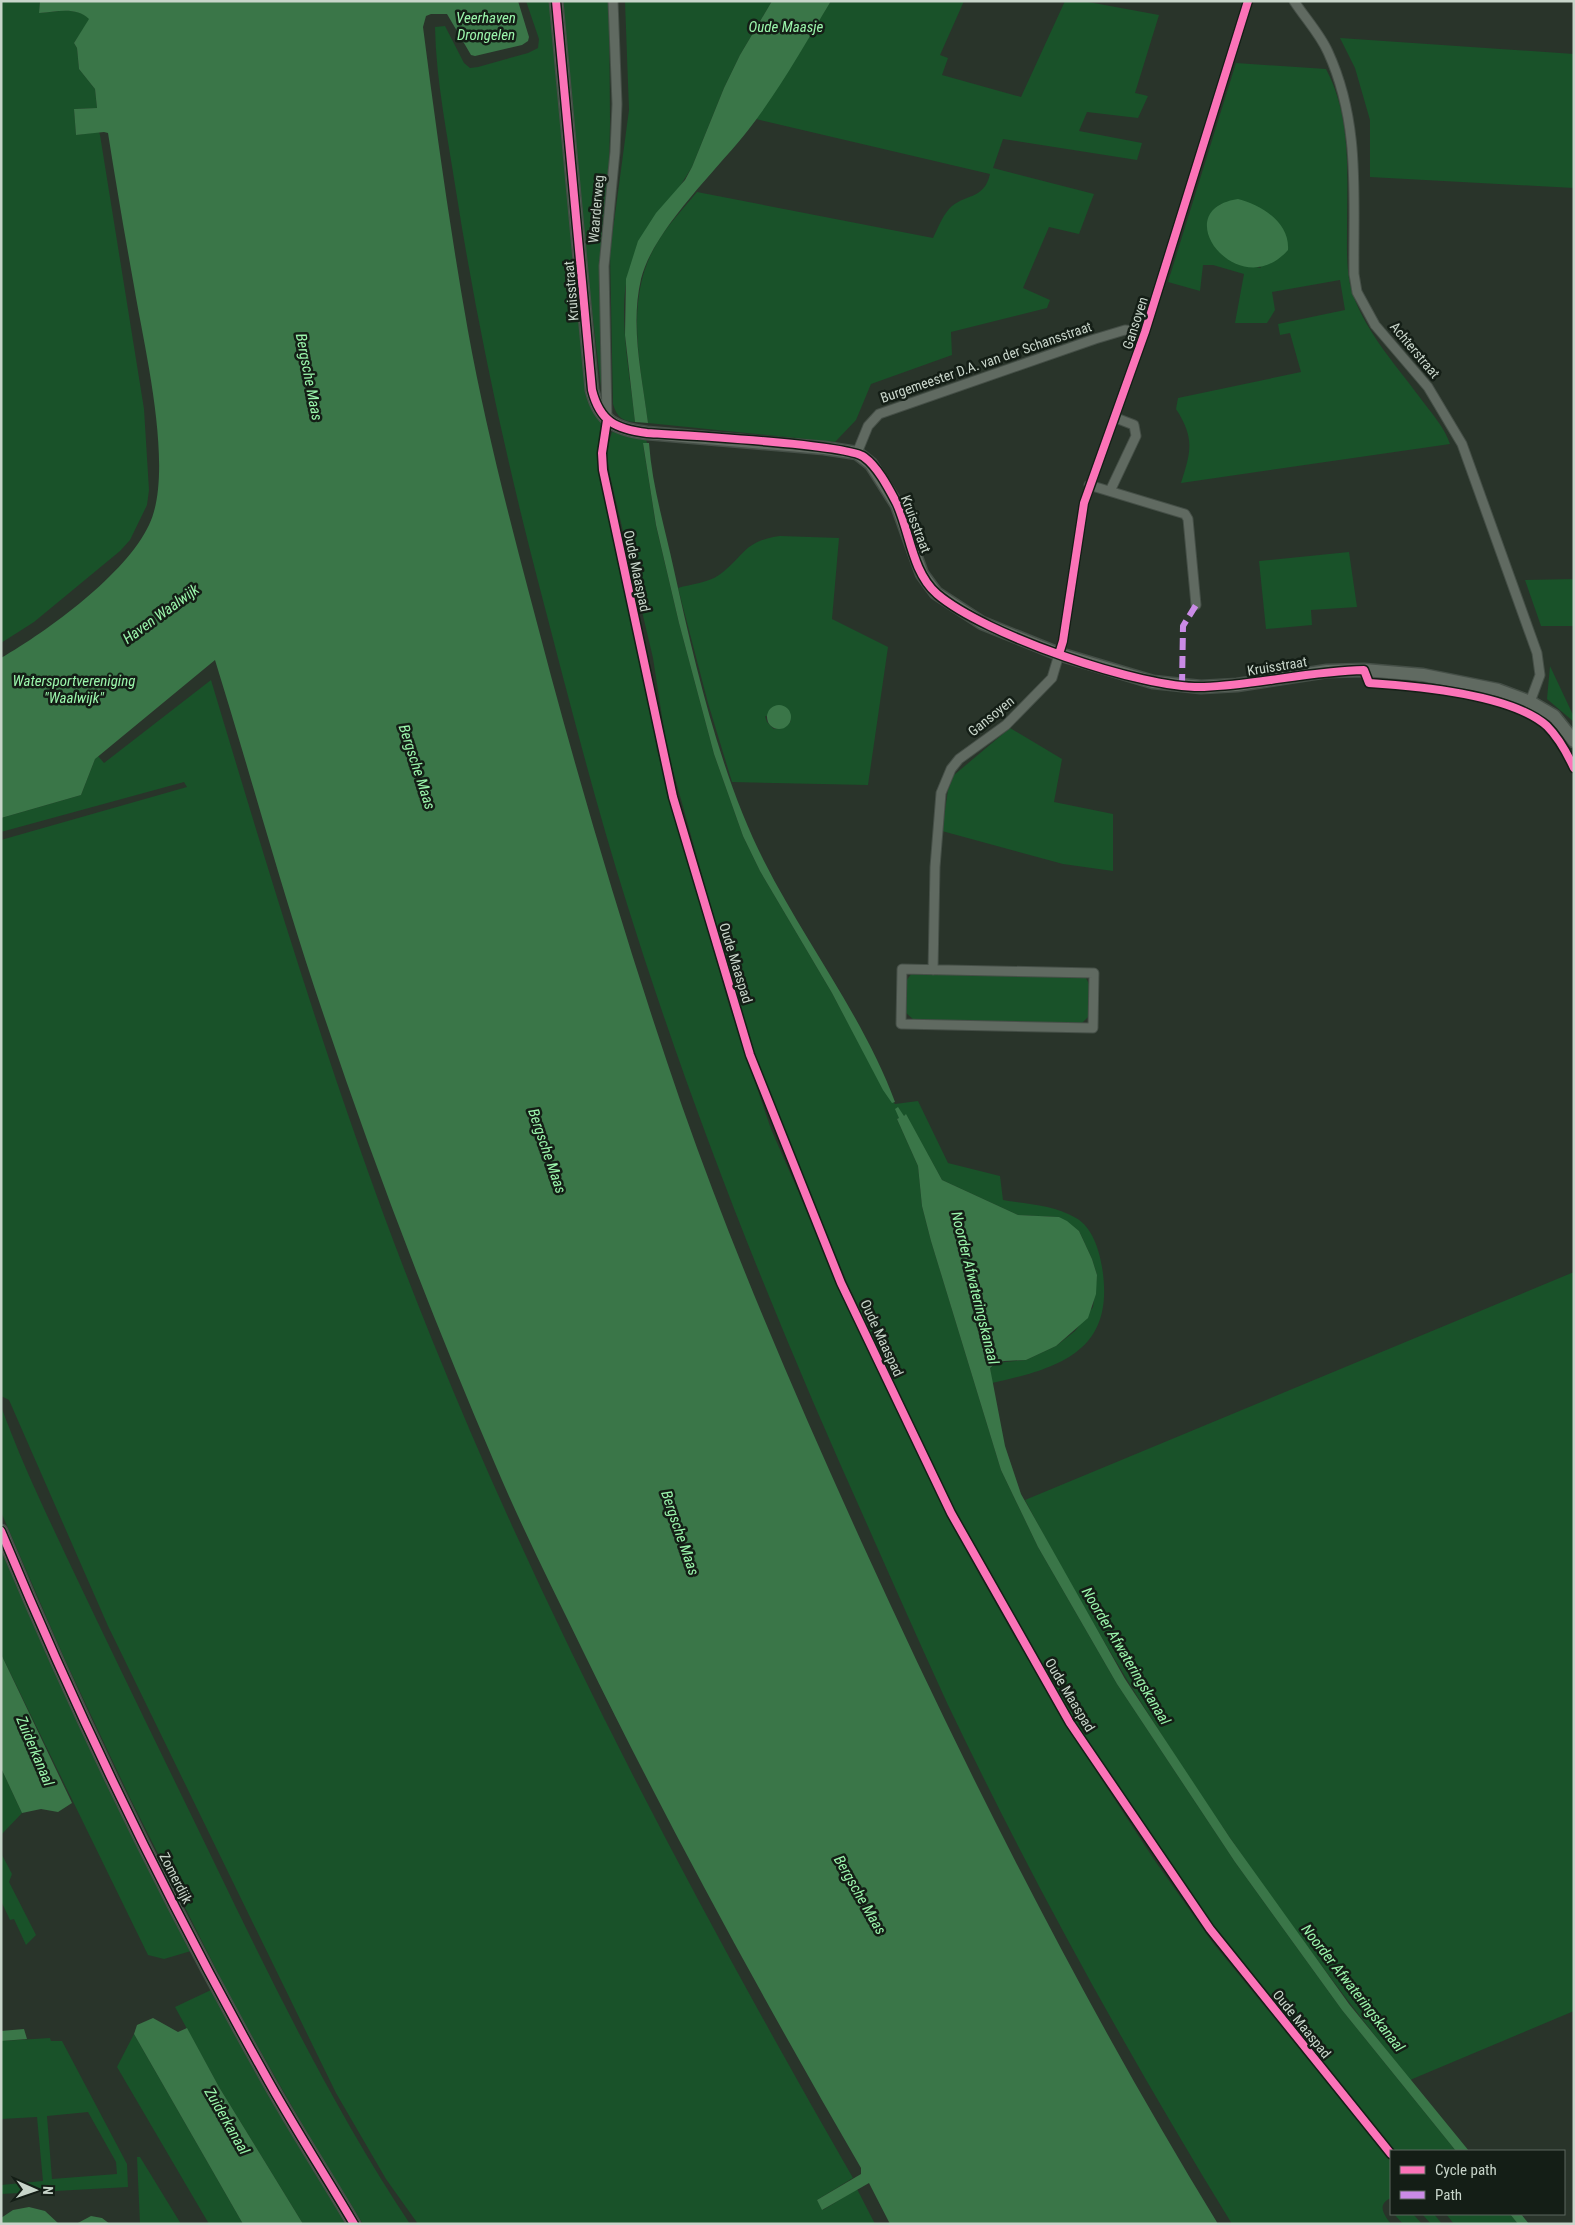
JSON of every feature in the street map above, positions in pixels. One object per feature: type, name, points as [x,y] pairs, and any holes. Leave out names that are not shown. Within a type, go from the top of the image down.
[{"type":"street","name":"Kruisstraat","points":[[556,1],[592,390],[596,404],[607,420]]},
{"type":"street","name":"Waarderweg","points":[[607,420],[604,266],[616,114],[613,1]]},
{"type":"street","name":"Gansoyen","points":[[933,970],[935,866],[941,793],[946,778],[959,759],[1006,725],[1052,678],[1063,641],[1084,503],[1089,485],[1116,418],[1145,332],[1248,1]]},
{"type":"street","name":"Achterstraat","points":[[1294,1],[1328,51],[1344,92],[1350,118],[1353,145],[1354,274],[1357,292],[1375,325],[1428,387],[1462,444],[1537,653],[1540,675],[1530,702]]},
{"type":"street","name":"Burgemeester D.A. van der Schansstraat","points":[[857,453],[868,426],[879,414],[1095,339],[1125,330],[1145,332]]},
{"type":"street","points":[[1110,491],[1136,436],[1134,425],[1116,418]]},
{"type":"street","points":[[607,420],[625,430],[824,448],[857,453]]},
{"type":"street","name":"Kruisstraat","points":[[857,453],[871,464],[897,505],[922,574],[936,593],[982,622],[1059,654],[1153,682],[1182,686],[1237,685],[1327,671],[1364,670],[1423,675],[1498,690],[1530,702],[1554,716],[1574,741]]},
{"type":"street","points":[[1089,485],[1185,514],[1188,519],[1196,605]]},
{"type":"street","points":[[902,969],[933,970],[1094,973],[1093,1028],[900,1024],[902,969]]},
{"type":"street","name":"Zomerdijk","points":[[1,1531],[70,1689],[161,1878],[265,2074],[354,2224]]},
{"type":"shaded area","points":[[1,1],[40,1],[39,13],[72,11],[79,12],[90,19],[74,43],[77,48],[79,69],[95,89],[97,108],[74,109],[76,135],[99,132],[100,135],[144,409],[149,490],[147,505],[130,540],[120,551],[34,622],[1,643]]},
{"type":"shaded area","points":[[526,1],[551,1],[585,350],[606,425],[601,436],[598,455],[645,665],[657,750],[729,1005],[771,1129],[854,1319],[979,1574],[1066,1725],[1153,1858],[1213,1943],[1390,2160],[1390,2198],[1384,2203],[1383,2210],[1391,2224],[1232,2224],[1119,2033],[1048,1903],[980,1772],[832,1446],[737,1216],[652,983],[592,785],[515,487],[493,389],[464,241],[440,89],[435,27],[445,26],[464,63],[470,68],[528,53],[538,48],[539,39]]},
{"type":"shaded area","points":[[563,1],[609,1],[609,166],[600,255],[602,395],[585,252]]},
{"type":"shaded area","points":[[625,1],[772,1],[740,55],[724,88],[692,167],[631,265],[626,281],[624,321],[635,422],[621,418],[613,404],[610,252],[629,110]]},
{"type":"shaded area","points":[[831,1],[964,1],[940,55],[948,58],[942,75],[1021,97],[1065,1],[1083,1],[1159,15],[1135,93],[1148,96],[1138,118],[1087,112],[1079,131],[1142,143],[1137,160],[1003,139],[993,168],[1094,194],[1079,234],[1049,227],[1023,288],[1050,300],[1047,308],[951,332],[952,355],[871,384],[856,420],[835,442],[648,423],[637,331],[641,286],[647,264],[661,236],[697,192],[933,238],[949,209],[978,193],[987,183],[990,174],[756,119]]},
{"type":"shaded area","points":[[1340,38],[1574,54],[1574,188],[1370,177],[1370,120],[1355,68]]},
{"type":"shaded area","points":[[1236,63],[1326,69],[1340,107],[1344,127],[1347,168],[1347,261],[1352,292],[1358,308],[1375,337],[1439,423],[1450,444],[1181,483],[1189,454],[1189,437],[1176,409],[1178,398],[1301,372],[1290,333],[1280,335],[1278,324],[1345,310],[1340,280],[1272,292],[1275,310],[1267,323],[1235,323],[1244,274],[1213,265],[1203,265],[1200,291],[1168,282]],"holes":[[[1221,204],[1261,268],[1233,262],[1208,219]]]},
{"type":"shaded area","points":[[612,432],[645,435],[647,443],[643,444],[656,526],[679,623],[714,754],[743,836],[760,871],[832,993],[884,1090],[895,1104],[918,1101],[948,1163],[1000,1176],[1003,1200],[1059,1210],[1076,1218],[1086,1227],[1097,1246],[1102,1267],[1104,1295],[1100,1318],[1091,1337],[1078,1351],[1060,1362],[1040,1370],[992,1383],[990,1368],[996,1363],[1026,1360],[1056,1346],[1075,1331],[1093,1307],[1097,1275],[1092,1259],[1079,1231],[1059,1217],[1018,1215],[942,1180],[906,1115],[897,1119],[918,1166],[922,1206],[931,1241],[1001,1470],[1038,1547],[1117,1684],[1235,1862],[1342,2010],[1455,2150],[1393,2150],[1217,1932],[1161,1854],[1088,1744],[956,1512],[850,1289],[776,1116],[740,1012],[667,749],[653,658],[606,452]]},
{"type":"shaded area","points":[[780,536],[839,538],[832,619],[888,647],[868,785],[732,782],[708,703],[678,588],[715,578],[728,568],[745,550],[768,538]],"holes":[[[765,716],[791,721],[783,728],[774,729],[767,722]]]},
{"type":"shaded area","points":[[1349,552],[1357,607],[1311,610],[1312,625],[1266,629],[1259,561]]},
{"type":"shaded area","points":[[1574,579],[1574,626],[1541,626],[1525,580]]},
{"type":"shaded area","points":[[1550,666],[1574,717],[1574,722],[1547,699]]},
{"type":"shaded area","points":[[211,680],[287,931],[342,1096],[401,1261],[478,1450],[576,1662],[629,1767],[738,1974],[853,2178],[817,2200],[823,2210],[857,2189],[875,2224],[418,2224],[386,2179],[336,2093],[108,1626],[9,1400],[1,1396],[1,840],[187,787],[184,782],[1,832],[1,818],[81,795],[95,759],[98,756],[104,763]]},
{"type":"shaded area","points":[[1010,728],[1062,759],[1054,802],[1113,814],[1113,871],[1063,864],[942,831],[948,790],[954,775]]},
{"type":"shaded area","points":[[912,973],[1082,977],[1086,978],[1090,986],[1089,1016],[1081,1024],[914,1020],[905,1012],[906,981]]},
{"type":"shaded area","points":[[1574,1272],[1574,2011],[1410,2080],[1304,1942],[1204,1799],[1110,1652],[1025,1500]]},
{"type":"shaded area","points":[[1,1406],[60,1543],[287,2011],[346,2119],[410,2224],[363,2224],[317,2150],[234,2005],[130,1798],[65,1660],[1,1512]]},
{"type":"shaded area","points":[[1,1544],[191,1951],[164,1959],[148,1955],[1,1654]]},
{"type":"shaded area","points":[[1,1768],[22,1813],[1,1835]]},
{"type":"shaded area","points":[[1,1853],[12,1874],[9,1882],[36,1935],[26,1945],[14,1919],[10,1920],[1,1901]]},
{"type":"shaded area","points":[[211,1990],[243,2047],[350,2224],[303,2224],[219,2087],[175,2007]]},
{"type":"shaded area","points":[[134,2034],[243,2224],[209,2224],[117,2067]]},
{"type":"shaded area","points":[[50,2038],[51,2041],[62,2041],[127,2164],[128,2187],[1,2194],[1,2185],[43,2181],[37,2117],[1,2119],[1,2041]],"holes":[[[88,2112],[116,2162],[117,2174],[52,2179],[47,2116]]]},
{"type":"shaded area","points":[[137,2157],[140,2157],[181,2224],[140,2224]]},
{"type":"shaded area","points":[[1395,2215],[1414,2215],[1422,2224],[1403,2224]]},
{"type":"shaded area","points":[[1423,2215],[1435,2215],[1442,2224],[1431,2224]]},
{"type":"shaded area","points":[[1447,2215],[1511,2215],[1518,2224],[1454,2224]]},
{"type":"water","points":[[40,1],[518,1],[529,37],[528,41],[522,45],[475,56],[471,55],[447,14],[431,14],[426,16],[423,27],[455,255],[476,374],[506,504],[551,676],[629,946],[682,1106],[723,1217],[790,1381],[902,1630],[986,1803],[1074,1974],[1218,2224],[890,2224],[869,2183],[822,2210],[817,2200],[861,2174],[861,2168],[788,2041],[649,1782],[549,1581],[495,1464],[405,1242],[343,1073],[295,928],[215,660],[95,759],[81,795],[1,818],[1,658],[41,633],[84,600],[123,563],[138,544],[149,525],[156,502],[159,473],[155,408],[150,374],[108,133],[76,135],[74,109],[97,108],[95,89],[79,69],[77,48],[74,43],[89,19],[78,12],[72,11],[39,13]]},
{"type":"water","name":"Oude Maasje","points":[[772,1],[831,1],[792,66],[760,114],[672,221],[648,260],[641,279],[638,297],[637,333],[648,423],[635,422],[625,335],[626,279],[638,241],[656,213],[685,180],[740,55]]},
{"type":"water","points":[[1238,199],[1265,211],[1273,217],[1284,231],[1288,250],[1269,264],[1249,267],[1231,261],[1217,250],[1208,235],[1208,219],[1217,207]]},
{"type":"water","points":[[643,443],[649,443],[656,491],[700,681],[710,719],[734,792],[764,861],[851,1010],[882,1071],[895,1102],[892,1103],[883,1090],[832,993],[760,871],[743,836],[714,754],[679,623],[656,525]]},
{"type":"water","points":[[779,705],[788,708],[791,717],[788,726],[779,729],[770,726],[767,717],[770,708]]},
{"type":"water","name":"Noorder Afwateringskanaal","points":[[898,1107],[904,1116],[906,1114],[942,1180],[1018,1215],[1059,1217],[1079,1231],[1097,1275],[1096,1294],[1088,1318],[1056,1346],[1026,1360],[1004,1361],[996,1363],[990,1368],[1005,1446],[1021,1494],[1125,1679],[1230,1838],[1349,2004],[1468,2150],[1455,2150],[1342,2010],[1235,1862],[1117,1684],[1038,1547],[1001,1470],[931,1241],[922,1206],[918,1166],[897,1119],[899,1118],[895,1109]]},
{"type":"water","name":"Zuiderkanaal","points":[[1,1654],[72,1803],[58,1812],[41,1809],[22,1813],[1,1768]]},
{"type":"water","name":"Zuiderkanaal","points":[[153,2018],[178,2032],[187,2028],[219,2087],[303,2224],[243,2224],[134,2034],[137,2025]]},
{"type":"water","points":[[24,2029],[27,2039],[1,2041],[1,2031]]},
{"type":"water","points":[[29,2207],[45,2211],[59,2224],[1,2224],[1,2218],[13,2210]]},
{"type":"water","points":[[1511,2215],[1522,2215],[1529,2224],[1518,2224]]},
{"type":"water","points":[[91,2216],[102,2218],[110,2224],[76,2224]]},
{"type":"marked path","points":[[1182,686],[1183,626],[1196,605]]},
{"type":"cycle path","points":[[556,1],[592,390],[600,410],[611,422],[626,429],[647,433],[797,444],[851,452],[864,457],[878,472],[894,498],[917,564],[922,575],[937,594],[960,610],[990,626],[1065,657],[1142,679],[1176,685],[1204,687],[1364,670],[1369,683],[1412,686],[1462,694],[1511,706],[1531,715],[1547,726],[1566,751],[1574,768]]},
{"type":"cycle path","points":[[1059,654],[1063,641],[1084,503],[1145,332],[1248,1]]},
{"type":"cycle path","name":"Oude Maaspad","points":[[607,420],[602,453],[603,470],[673,797],[750,1055],[841,1283],[951,1513],[1070,1723],[1210,1929],[1390,2153]]},
{"type":"cycle path","points":[[1,1531],[92,1738],[192,1940],[264,2073],[354,2224]]},
{"type":"water label","name":"Veerhaven Drongelen","points":[[486,26]]},
{"type":"water label","name":"Bergsche Maas","points":[[309,377]]},
{"type":"water label","name":"Haven Waalwijk","points":[[161,614]]},
{"type":"water label","name":"Watersportvereniging \"Waalwijk\"","points":[[74,690]]},
{"type":"water label","name":"Bergsche Maas","points":[[417,767]]},
{"type":"water label","name":"Bergsche Maas","points":[[547,1151]]},
{"type":"water label","name":"Bergsche Maas","points":[[680,1533]]},
{"type":"water label","name":"Bergsche Maas","points":[[860,1895]]}]
